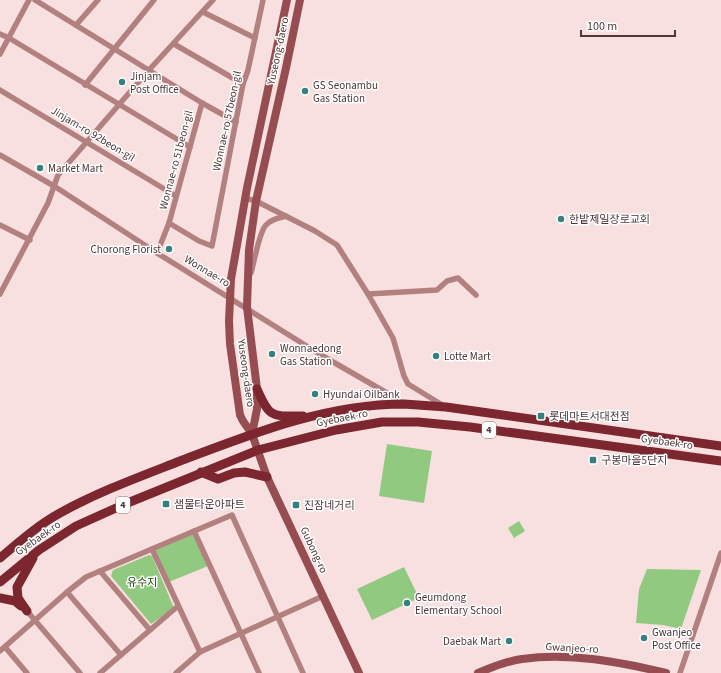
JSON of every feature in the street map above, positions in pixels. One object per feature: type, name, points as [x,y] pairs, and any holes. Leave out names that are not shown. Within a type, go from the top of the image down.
[{"type":"main road","points":[[257,389],[265,408],[272,414],[281,416],[312,416]]},
{"type":"main road","name":"Gyebaek-ro","points":[[0,558],[28,535],[59,514],[92,496],[252,434],[312,416],[351,409],[404,404],[446,407],[721,446]]},
{"type":"main road","name":"Gyebaek-ro","points":[[0,582],[38,550],[76,526],[201,472],[258,450],[336,430],[382,422],[418,422],[485,429],[721,461]]},
{"type":"main road","points":[[201,472],[218,480],[234,473],[245,472],[267,478]]},
{"type":"main road","points":[[27,611],[18,598],[17,587],[38,550]]},
{"type":"main road","points":[[0,598],[15,601],[27,611]]},
{"type":"street","points":[[0,54],[29,0]]},
{"type":"street","points":[[35,0],[202,103],[236,122]]},
{"type":"street","points":[[76,25],[98,0]]},
{"type":"street","points":[[85,85],[154,0]]},
{"type":"street","points":[[0,294],[48,204],[58,176],[149,70],[213,0]]},
{"type":"street","name":"Wonnae-ro 57beon-gil","points":[[212,246],[243,84],[248,70],[263,0]]},
{"type":"street","name":"Yuseong-daero","points":[[252,434],[242,421],[240,415],[230,344],[230,297],[245,198],[287,0]]},
{"type":"street","name":"Yuseong-daero","points":[[252,434],[257,409],[257,389],[247,307],[249,250],[256,201],[300,0]]},
{"type":"street","points":[[203,12],[255,38]]},
{"type":"street","points":[[0,34],[190,147]]},
{"type":"street","points":[[174,44],[243,84]]},
{"type":"street","name":"Jinjam-ro 92beon-gil","points":[[0,90],[176,196]]},
{"type":"street","name":"Wonnae-ro 51beon-gil","points":[[157,252],[169,223],[202,103]]},
{"type":"street","name":"Wonnae-ro","points":[[0,155],[54,186],[321,355],[404,404]]},
{"type":"street","points":[[245,198],[256,201],[337,244],[393,338],[404,376],[408,384],[415,390],[429,395],[446,407]]},
{"type":"street","points":[[247,287],[266,225],[273,220],[286,216]]},
{"type":"street","name":"Wonnae-ro 51beon-gil","points":[[169,223],[199,241],[212,246]]},
{"type":"street","points":[[0,225],[30,240]]},
{"type":"street","points":[[368,294],[437,290],[448,281],[458,278],[476,295]]},
{"type":"street","name":"Gubong-ro","points":[[252,434],[267,478],[359,673]]},
{"type":"street","points":[[27,673],[2,649],[86,577],[232,515],[303,673]]},
{"type":"street","points":[[194,531],[258,673]]},
{"type":"street","points":[[152,549],[200,652]]},
{"type":"street","points":[[680,673],[721,553]]},
{"type":"street","points":[[100,571],[150,630]]},
{"type":"street","points":[[67,592],[121,654]]},
{"type":"street","points":[[176,673],[200,652],[323,596]]},
{"type":"street","points":[[100,673],[178,606]]},
{"type":"street","points":[[27,611],[80,673]]},
{"type":"street","name":"Gwanjeo-ro","points":[[478,673],[500,664],[517,660],[548,657],[587,658],[666,673]]},
{"type":"green space","points":[[387,444],[432,451],[424,503],[379,496]]},
{"type":"green space","points":[[519,521],[525,531],[514,538],[508,528]]},
{"type":"green space","points":[[193,534],[208,566],[169,582],[155,551]]},
{"type":"green space","name":"유수지","points":[[149,555],[152,556],[174,608],[151,624],[111,576],[113,570]]},
{"type":"green space","points":[[404,567],[419,598],[372,620],[357,589]]},
{"type":"green space","points":[[647,569],[701,570],[681,629],[663,625],[636,623],[639,589]]},
{"type":"place","name":"Jinjam Post Office","points":[[122,82]]},
{"type":"place","name":"GS Seonambu Gas Station","points":[[305,91]]},
{"type":"place","name":"Market Mart","points":[[40,168]]},
{"type":"place","name":"한밭제일장로교회","points":[[561,219]]},
{"type":"place","name":"Chorong Florist","points":[[169,249]]},
{"type":"place","name":"Wonnaedong Gas Station","points":[[272,354]]},
{"type":"place","name":"Lotte Mart","points":[[436,356]]},
{"type":"place","name":"Hyundai Oilbank","points":[[315,394]]},
{"type":"place","name":"롯데마트서대전점","points":[[541,416]]},
{"type":"place","name":"구봉마을5단지","points":[[593,460]]},
{"type":"place","name":"샘물타운아파트","points":[[166,504]]},
{"type":"place","name":"진잠네거리","points":[[296,505]]},
{"type":"place","name":"Geumdong Elementary School","points":[[407,603]]},
{"type":"place","name":"Gwanjeo Post Office","points":[[644,638]]},
{"type":"place","name":"Daebak Mart","points":[[509,641]]}]
